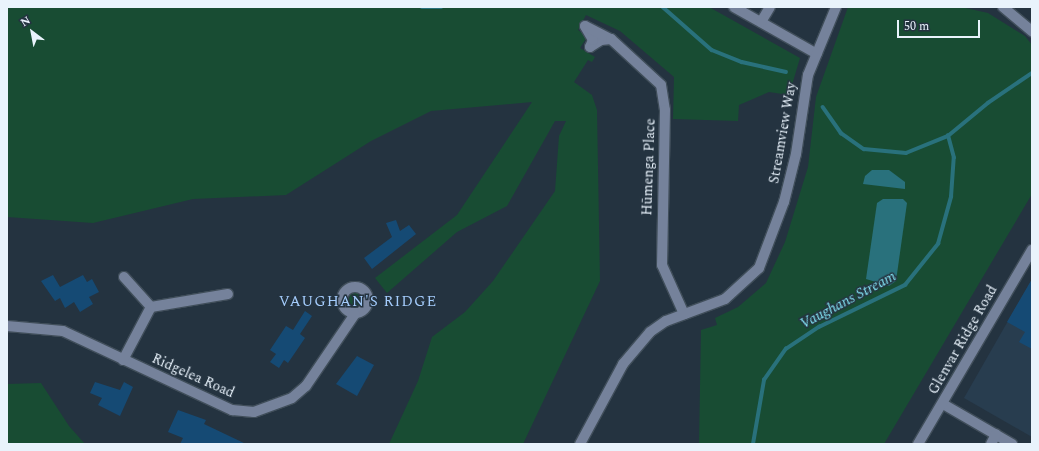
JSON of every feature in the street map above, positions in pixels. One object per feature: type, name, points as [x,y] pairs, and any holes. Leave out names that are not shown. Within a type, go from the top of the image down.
[{"type":"street","points":[[734,7],[817,54]]},
{"type":"street","points":[[761,22],[770,7]]},
{"type":"street","name":"Streamview Way","points":[[580,444],[595,412],[636,346],[655,328],[684,314],[725,298],[759,268],[784,202],[796,154],[808,75],[836,7]]},
{"type":"street","points":[[1003,7],[1032,31]]},
{"type":"street","name":"Hūmenga Place","points":[[611,39],[661,85],[665,110],[662,264],[684,314]]},
{"type":"street","name":"Glenvar Ridge Road","points":[[918,444],[943,404],[1032,250]]},
{"type":"street","points":[[124,277],[151,306]]},
{"type":"street","points":[[151,306],[228,294]]},
{"type":"street","points":[[123,360],[151,306]]},
{"type":"street","name":"Ridgelea Road","points":[[7,326],[63,331],[232,410],[254,412],[285,402],[306,386],[355,314]]},
{"type":"street","points":[[943,404],[1012,444]]},
{"type":"street","points":[[991,444],[996,434]]},
{"type":"shaded area","points":[[872,170],[889,170],[905,182],[905,189],[863,184],[865,176]]},
{"type":"shaded area","points":[[883,199],[903,199],[907,203],[896,281],[889,286],[866,279],[877,203]]},
{"type":"shaded area","points":[[1032,279],[1032,437],[964,398]]},
{"type":"green space","points":[[7,7],[709,7],[800,58],[789,95],[769,92],[739,105],[738,121],[673,119],[674,77],[620,31],[586,15],[578,30],[587,37],[580,48],[595,57],[592,62],[588,60],[574,82],[592,95],[597,110],[600,281],[523,444],[389,444],[418,381],[432,337],[465,312],[493,281],[555,191],[559,136],[566,121],[555,121],[507,206],[457,232],[387,293],[375,278],[457,215],[532,102],[431,111],[371,141],[286,195],[193,199],[93,223],[7,217]]},
{"type":"green space","points":[[848,7],[961,7],[988,13],[1025,36],[1032,45],[1032,194],[884,444],[699,444],[701,330],[717,325],[715,318],[738,307],[766,283],[785,242],[808,167],[816,97]]},
{"type":"green space","points":[[356,292],[361,294],[363,299],[361,304],[356,306],[351,304],[349,299],[351,294]]},
{"type":"green space","points":[[41,383],[69,426],[85,444],[7,444],[7,384]]},
{"type":"building","points":[[396,220],[400,231],[409,225],[416,234],[372,269],[364,258],[392,237],[386,223]]},
{"type":"building","points":[[53,275],[60,287],[83,275],[87,282],[92,279],[99,292],[89,297],[93,304],[80,312],[74,302],[65,308],[60,298],[55,301],[41,281]]},
{"type":"building","points":[[1032,279],[1032,349],[1019,342],[1025,332],[1007,322]]},
{"type":"building","points":[[305,311],[312,316],[300,334],[305,338],[288,363],[284,360],[279,368],[270,362],[276,354],[270,350],[286,326],[293,330]]},
{"type":"building","points":[[357,356],[374,365],[357,396],[336,384]]},
{"type":"building","points":[[95,382],[120,390],[124,382],[133,387],[120,416],[98,405],[102,398],[90,393]]},
{"type":"building","points":[[178,410],[206,420],[204,424],[246,444],[180,444],[183,438],[168,432]]},
{"type":"waterway","name":"Vaughans Stream","points":[[422,7],[441,7]]},
{"type":"waterway","name":"Vaughans Stream","points":[[663,7],[712,50],[742,62],[786,72]]},
{"type":"waterway","points":[[823,107],[841,133],[864,149],[906,153],[948,136],[988,103],[1032,73]]},
{"type":"waterway","name":"Vaughans Stream","points":[[753,444],[764,380],[786,349],[819,327],[905,285],[938,244],[951,197],[954,158],[948,136]]},
{"type":"district","name":"VAUGHAN'S RIDGE","points":[[358,302]]}]
